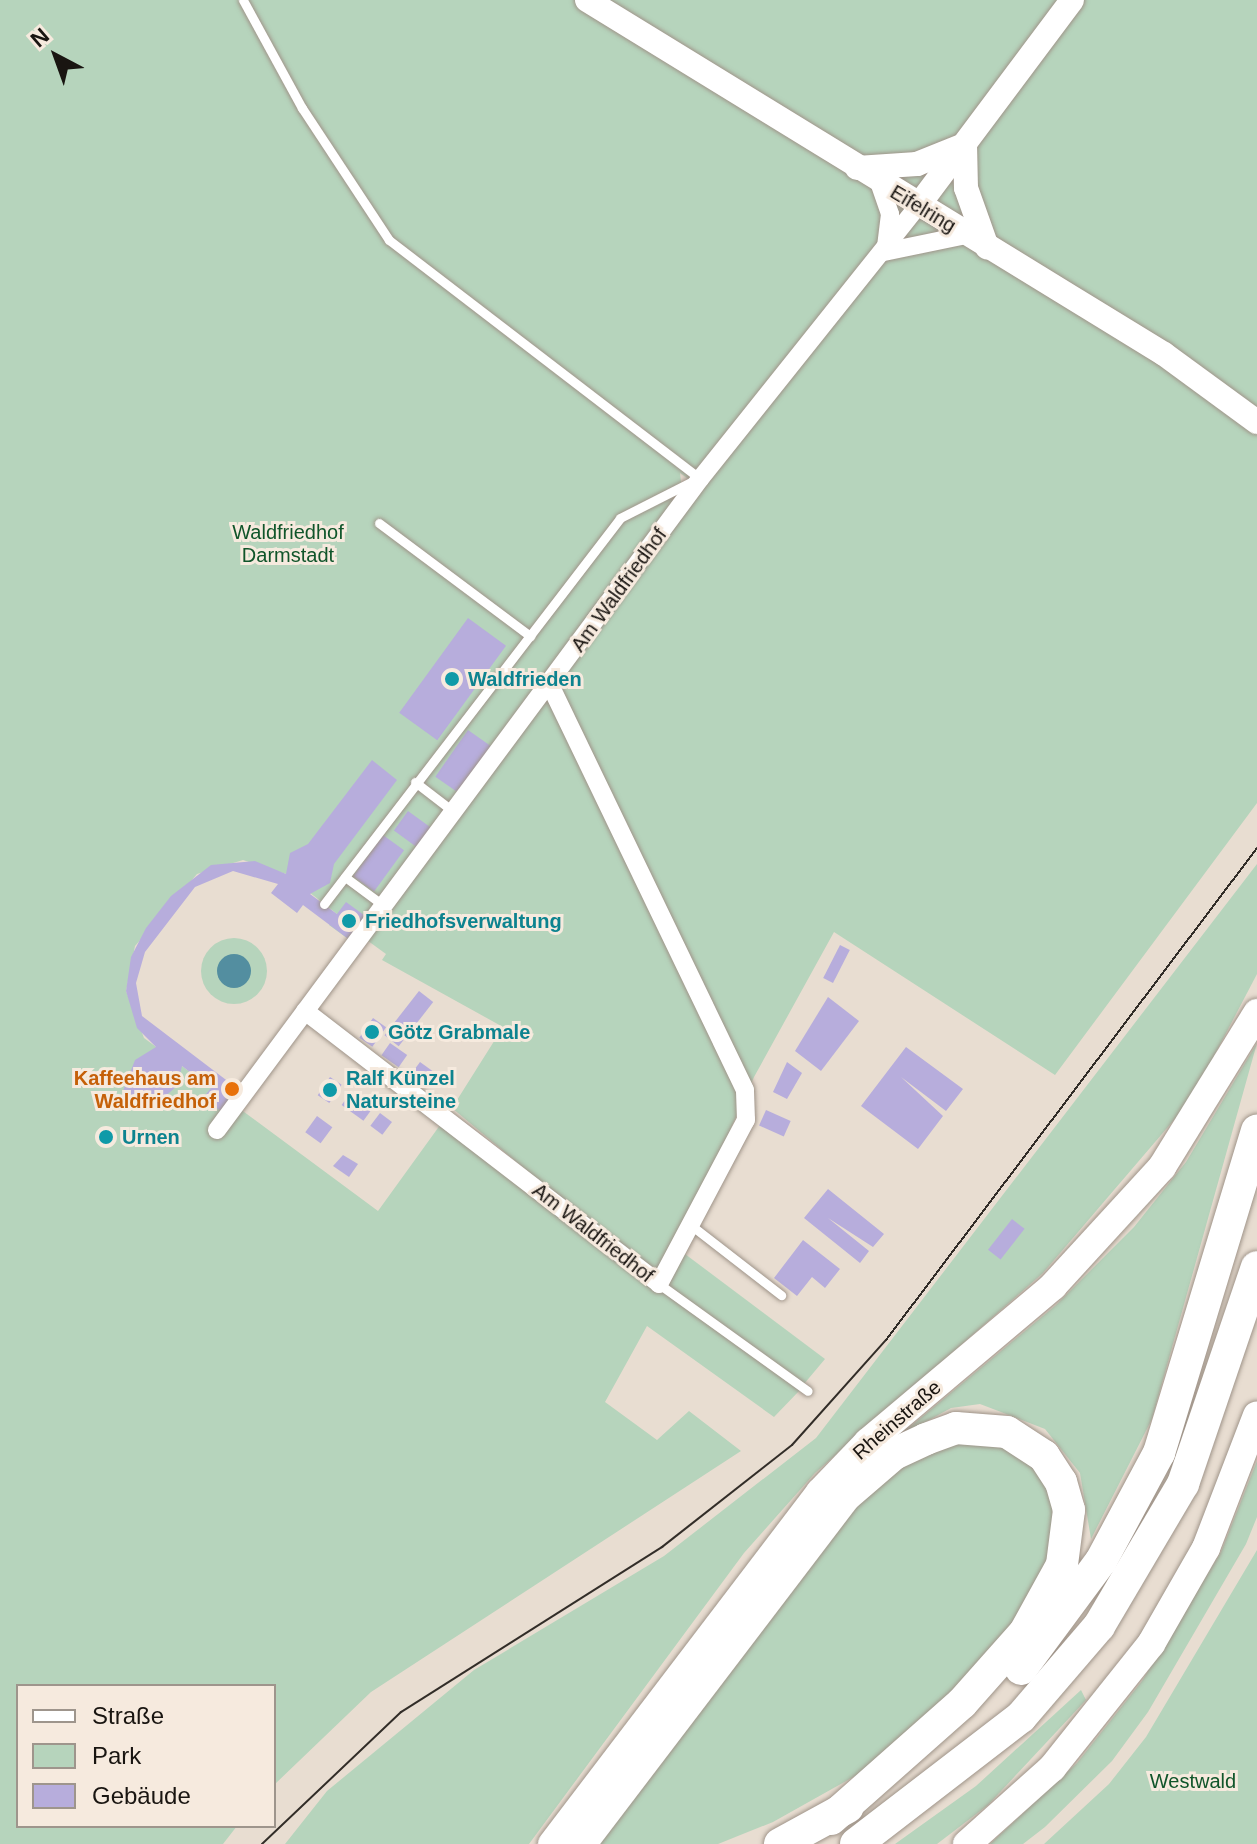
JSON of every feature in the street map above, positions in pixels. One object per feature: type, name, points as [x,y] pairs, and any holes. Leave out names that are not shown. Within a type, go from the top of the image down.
[{"type":"highway","points":[[780,1844],[831,1819],[991,1700],[1101,1561],[1159,1453],[1187,1378],[1257,1131]]},
{"type":"highway","points":[[856,1844],[1021,1717],[1099,1626],[1183,1484],[1257,1267]]},
{"type":"highway","points":[[580,1844],[845,1496],[894,1454],[926,1439],[956,1428],[1007,1432],[1044,1456],[1061,1482],[1069,1510],[1062,1565],[1025,1632],[962,1703],[831,1819]]},
{"type":"main road","name":"Eifelring","points":[[587,0],[918,206],[1164,354],[1257,422]]},
{"type":"main road","points":[[918,206],[1072,0]]},
{"type":"main road","points":[[857,168],[917,164],[965,144]]},
{"type":"main road","points":[[965,144],[966,188],[976,241]]},
{"type":"main road","name":"Rheinstraße","points":[[552,1844],[820,1492],[868,1442],[1053,1286],[1162,1167],[1257,1013]]},
{"type":"main road","points":[[967,1844],[1052,1768],[1151,1644],[1206,1548],[1257,1415]]},
{"type":"street","points":[[879,182],[890,214],[884,252],[976,241]]},
{"type":"street","name":"Am Waldfriedhof","points":[[217,1130],[700,479],[918,206]]},
{"type":"street","points":[[550,684],[745,1090],[746,1120],[659,1284]]},
{"type":"street","name":"Am Waldfriedhof","points":[[305,1011],[659,1284]]},
{"type":"lane","points":[[243,0],[302,108],[389,240],[700,479]]},
{"type":"lane","points":[[324,904],[620,518],[680,481],[700,479]]},
{"type":"lane","points":[[379,523],[530,636]]},
{"type":"lane","points":[[415,782],[454,812]]},
{"type":"lane","points":[[345,877],[384,906]]},
{"type":"lane","points":[[692,1226],[781,1295]]},
{"type":"lane","name":"Am Waldfriedhof","points":[[659,1284],[808,1391]]},
{"type":"green space","name":"Waldfriedhof Darmstadt","points":[[0,0],[1257,0],[1257,803],[1055,1075],[834,932],[754,1077],[677,1248],[825,1359],[804,1384],[659,1281],[452,1108],[503,1027],[382,960],[386,954],[364,938],[703,489],[680,473],[682,490],[351,941],[329,925],[337,914],[286,874],[243,860],[197,874],[135,946],[126,991],[144,1038],[378,1211],[443,1121],[800,1390],[774,1417],[647,1326],[605,1402],[657,1440],[689,1411],[741,1451],[371,1692],[276,1783],[276,1684],[16,1684],[16,1828],[235,1828],[223,1844],[0,1844]]},
{"type":"green space","points":[[1257,864],[1257,974],[1191,1100],[1043,1273],[815,1473],[744,1553],[529,1844],[285,1844],[327,1791],[474,1670],[664,1556],[816,1438]]},
{"type":"green space","points":[[234,938],[247,941],[257,948],[264,958],[267,971],[264,984],[257,994],[247,1001],[234,1004],[221,1001],[211,994],[204,984],[201,971],[204,958],[211,948],[221,941]]},
{"type":"green space","points":[[1257,1043],[1152,1419],[1091,1539],[1080,1473],[1045,1429],[980,1404],[951,1408],[898,1437],[1056,1305],[1134,1227],[1186,1162]]},
{"type":"green space","points":[[954,1439],[1002,1441],[1036,1464],[1055,1498],[1046,1578],[954,1699],[864,1771],[773,1822],[718,1844],[595,1844],[842,1512],[895,1467]]},
{"type":"green space","points":[[1257,1461],[1257,1517],[1246,1544],[1148,1712],[1112,1761],[1045,1827],[1023,1844],[990,1844],[1077,1763],[1142,1681],[1221,1552]]},
{"type":"green space","name":"Westwald","points":[[1257,1550],[1257,1844],[1044,1844],[1109,1784],[1146,1737]]},
{"type":"green space","points":[[1081,1690],[1086,1700],[988,1805],[937,1844],[895,1844],[976,1786]]},
{"type":"water","points":[[234,954],[246,959],[251,971],[246,983],[234,988],[222,983],[217,971],[222,959]]},
{"type":"building","name":"Waldfrieden","points":[[468,618],[506,646],[437,740],[399,713]]},
{"type":"building","points":[[468,730],[492,747],[459,793],[435,777]]},
{"type":"building","points":[[372,760],[397,780],[334,864],[330,883],[310,894],[337,914],[346,902],[368,918],[351,941],[303,905],[297,913],[271,893],[278,884],[233,871],[195,887],[145,952],[136,983],[142,1016],[238,1089],[222,1112],[203,1098],[211,1088],[182,1066],[177,1086],[148,1111],[123,1091],[135,1060],[156,1047],[137,1028],[126,991],[131,957],[146,928],[171,896],[211,865],[255,861],[286,874],[290,853],[308,844]]},
{"type":"building","points":[[408,811],[436,831],[421,850],[394,830]]},
{"type":"building","points":[[383,835],[404,850],[374,892],[353,876]]},
{"type":"building","points":[[840,945],[850,950],[833,983],[823,978]]},
{"type":"building","points":[[419,991],[433,1002],[399,1046],[385,1035]]},
{"type":"building","points":[[828,997],[859,1021],[821,1071],[795,1051]]},
{"type":"building","name":"Götz Grabmale","points":[[373,1018],[386,1027],[372,1047],[359,1038]]},
{"type":"building","points":[[390,1043],[407,1055],[399,1067],[381,1055]]},
{"type":"building","points":[[906,1047],[963,1089],[946,1111],[901,1077],[943,1116],[918,1149],[861,1106]]},
{"type":"building","points":[[420,1062],[439,1076],[431,1087],[412,1073]]},
{"type":"building","points":[[787,1062],[802,1073],[787,1099],[773,1092]]},
{"type":"building","name":"Ralf Künzel Natursteine","points":[[330,1077],[342,1085],[329,1103],[318,1095]]},
{"type":"building","points":[[351,1092],[373,1108],[363,1121],[342,1105]]},
{"type":"building","points":[[766,1110],[791,1121],[784,1137],[759,1126]]},
{"type":"building","points":[[380,1113],[392,1122],[382,1135],[370,1126]]},
{"type":"building","points":[[317,1116],[332,1127],[321,1143],[305,1132]]},
{"type":"building","points":[[343,1155],[358,1164],[349,1177],[333,1166]]},
{"type":"building","points":[[828,1189],[884,1234],[873,1247],[828,1218],[869,1251],[860,1263],[804,1218]]},
{"type":"building","points":[[1012,1219],[1025,1229],[1001,1260],[988,1250]]},
{"type":"building","points":[[803,1240],[840,1269],[825,1288],[812,1277],[797,1296],[774,1278]]},
{"type":"tram line","points":[[262,1844],[401,1712],[662,1547],[792,1445],[886,1340],[1257,848]]},
{"type":"place","name":"Waldfrieden","points":[[452,679]]},
{"type":"place","name":"Friedhofsverwaltung","points":[[349,921]]},
{"type":"place","name":"Götz Grabmale","points":[[372,1032]]},
{"type":"place","name":"Kaffeehaus am Waldfriedhof","points":[[232,1089]]},
{"type":"place","name":"Ralf Künzel Natursteine","points":[[330,1090]]},
{"type":"place","name":"Urnen","points":[[106,1137]]}]
